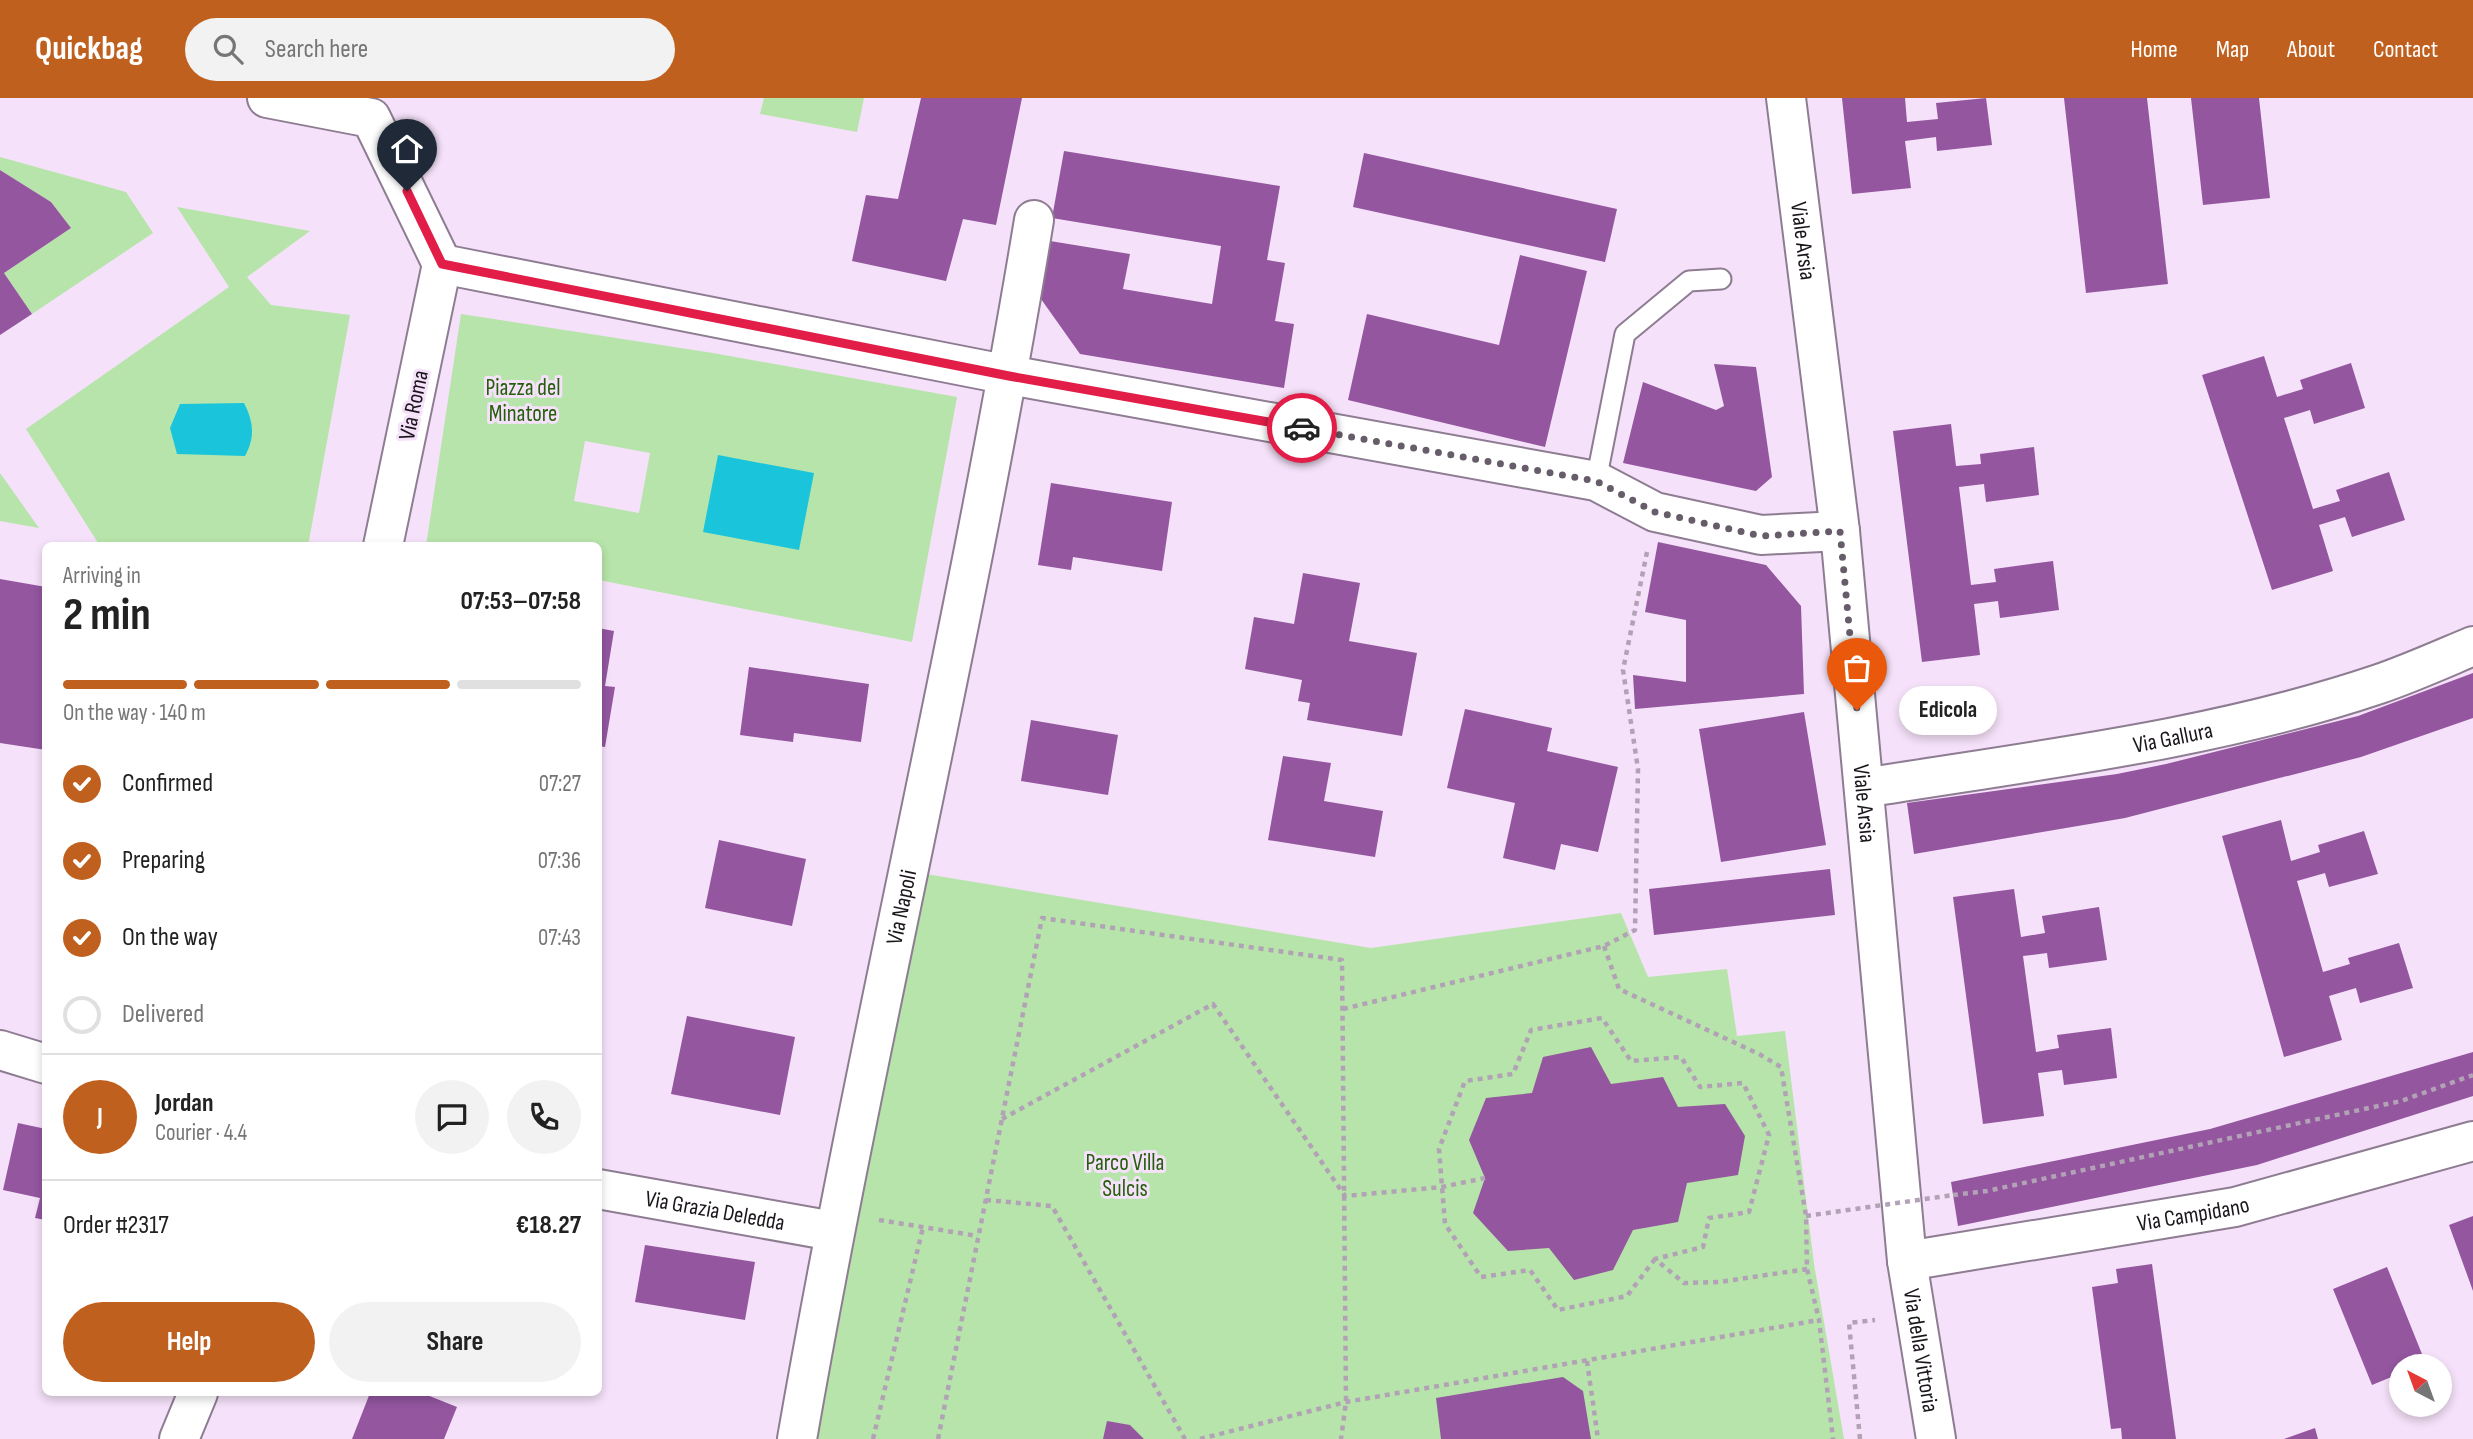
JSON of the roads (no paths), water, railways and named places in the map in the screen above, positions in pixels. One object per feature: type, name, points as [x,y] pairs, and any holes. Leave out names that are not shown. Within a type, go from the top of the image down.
[{"type":"street","points":[[267,98],[371,118],[442,264],[1009,376],[1596,481],[1655,512],[1761,536],[1840,531]]},
{"type":"street","name":"Viale Arsia","points":[[1786,98],[1840,531],[1907,1261]]},
{"type":"street","name":"Via Napoli","points":[[797,1439],[835,1223],[1009,376],[1034,220]]},
{"type":"street","name":"Via Roma","points":[[384,542],[442,264]]},
{"type":"street","name":"Via Gallura","points":[[1864,788],[2143,743],[2246,722],[2380,684],[2473,646]]},
{"type":"street","points":[[0,1050],[42,1063]]},
{"type":"street","name":"Via Campidano","points":[[1907,1261],[2235,1207],[2473,1141]]},
{"type":"street","name":"Via Grazia Deledda","points":[[602,1190],[835,1223]]},
{"type":"street","name":"Via della Vittoria","points":[[1907,1261],[1936,1439]]},
{"type":"street","points":[[179,1439],[197,1396]]},
{"type":"lane","points":[[1596,481],[1625,334],[1689,281],[1721,279]]},
{"type":"water","points":[[244,403],[252,430],[245,456],[177,454],[170,428],[180,404]]},
{"type":"water","points":[[718,455],[814,473],[799,550],[703,532]]},
{"type":"place","name":"Edicola","points":[[1857,710]]},
{"type":"park label","name":"Piazza del Minatore","points":[[523,400]]},
{"type":"park label","name":"Parco Villa Sulcis","points":[[1125,1175]]}]
